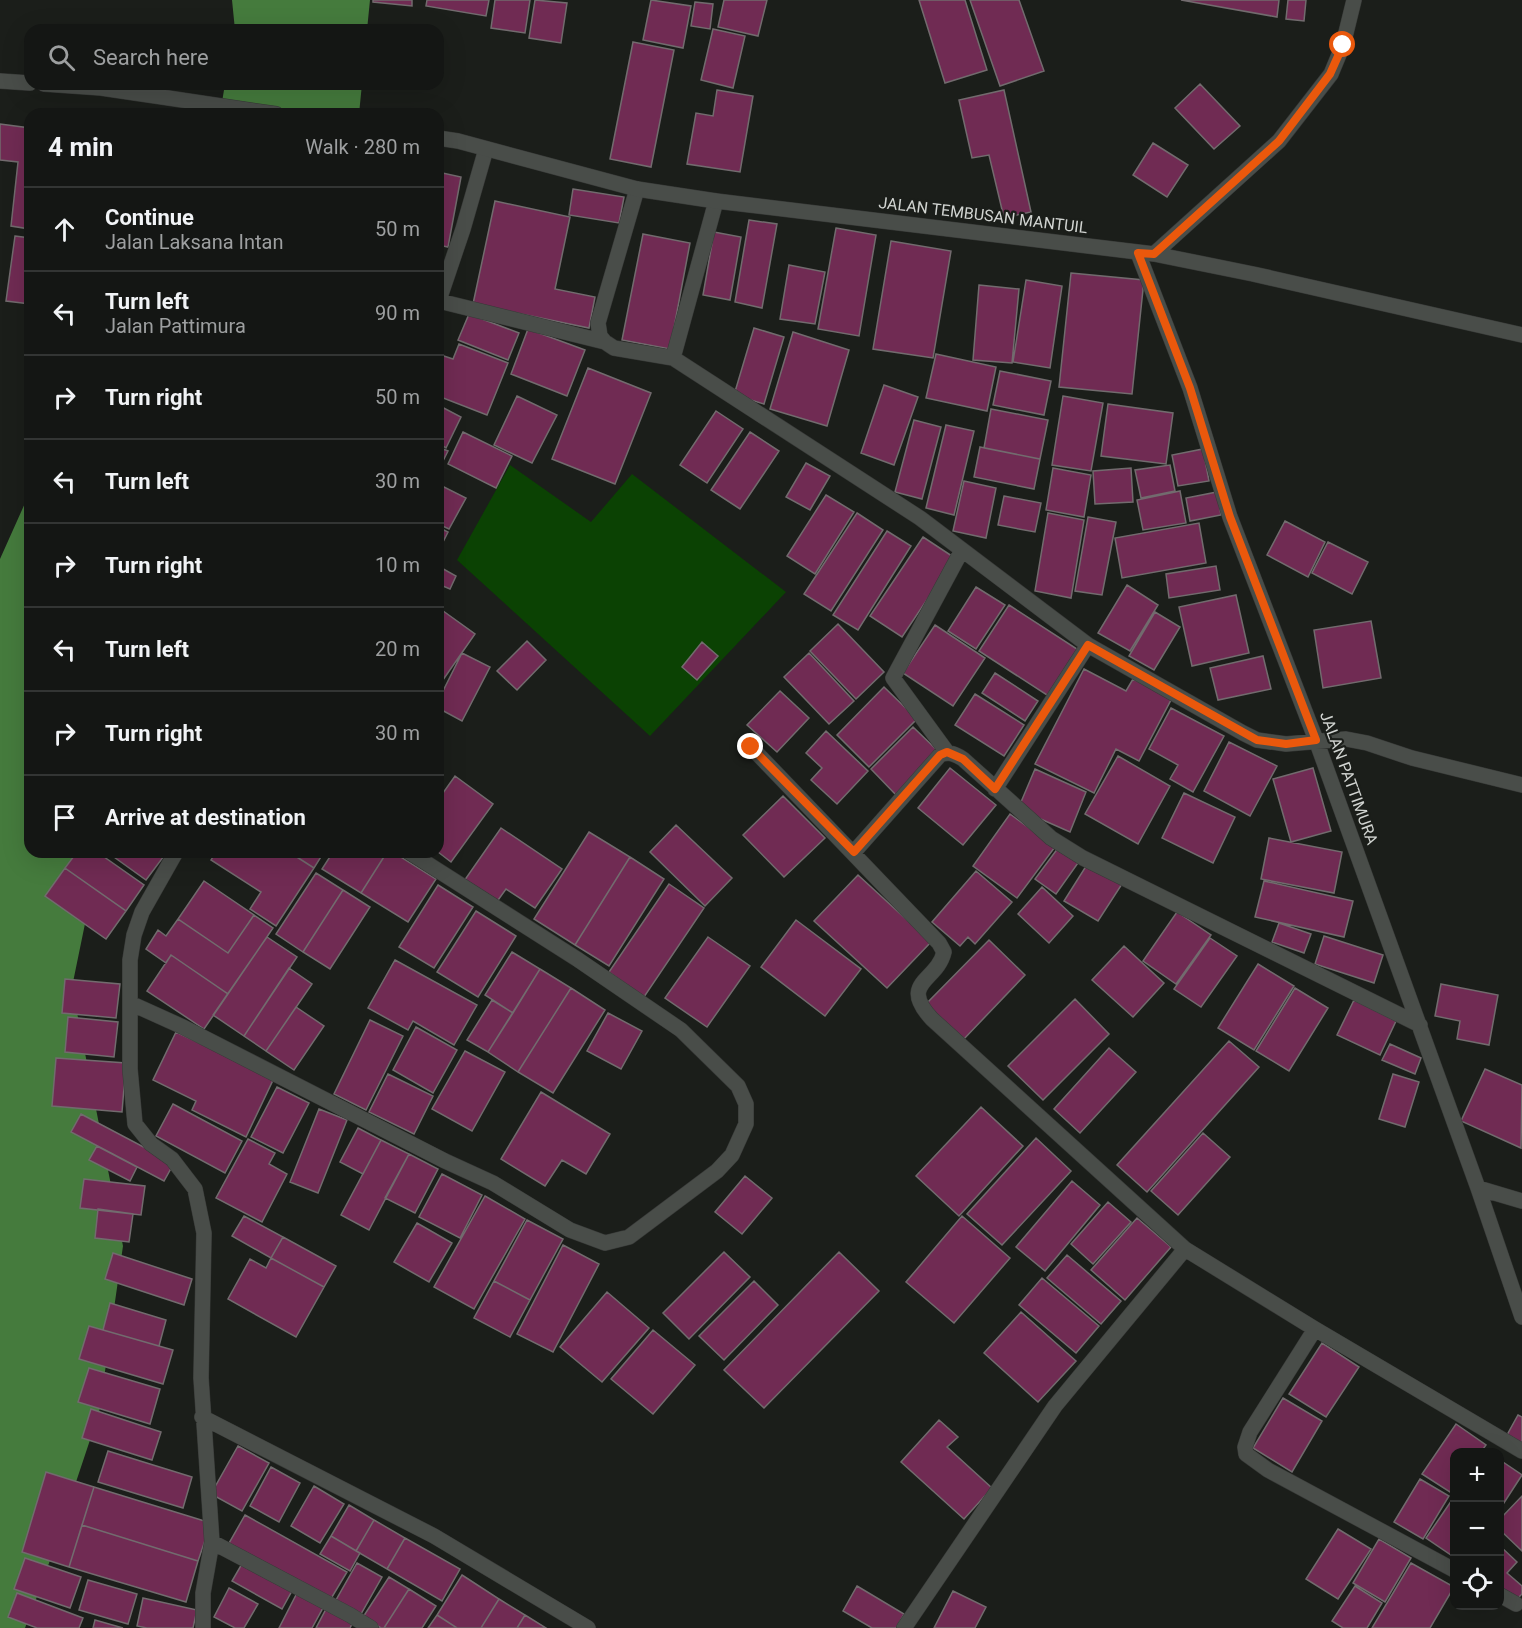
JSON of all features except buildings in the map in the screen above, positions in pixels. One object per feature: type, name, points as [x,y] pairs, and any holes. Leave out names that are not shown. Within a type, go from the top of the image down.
[{"type":"street","points":[[1154,254],[1279,141],[1330,74],[1343,45],[1354,0]]},
{"type":"street","points":[[0,81],[24,83]]},
{"type":"street","points":[[114,90],[236,108]]},
{"type":"street","name":"JALAN TEMBUSAN MANTUIL","points":[[444,139],[637,189],[716,201],[1154,254],[1253,274],[1522,336]]},
{"type":"street","points":[[444,285],[463,230],[486,149]]},
{"type":"street","points":[[637,189],[598,323],[600,336],[605,342],[614,348],[673,358],[920,518],[1088,645],[1257,740],[1286,744],[1346,739],[1522,785]]},
{"type":"street","points":[[673,358],[716,201]]},
{"type":"street","name":"JALAN PATTIMURA","points":[[1138,253],[1190,388],[1230,517],[1316,740],[1420,1025],[1522,1317]]},
{"type":"street","points":[[444,303],[605,342]]},
{"type":"street","points":[[962,550],[893,678],[947,752],[963,759],[1051,838],[1083,858],[1420,1025]]},
{"type":"street","points":[[995,789],[1088,645]]},
{"type":"street","points":[[751,747],[939,943],[944,952],[941,962],[919,988],[921,1008],[1185,1250],[1522,1451]]},
{"type":"street","points":[[854,852],[940,755],[947,752]]},
{"type":"street","points":[[173,858],[142,912],[134,936],[130,960],[130,1070],[135,1124],[151,1144],[172,1159],[195,1189],[204,1233],[202,1417],[212,1542],[203,1593],[203,1628]]},
{"type":"street","points":[[130,1003],[193,1032],[445,1161],[493,1183],[570,1230],[606,1243],[629,1237],[717,1171],[732,1155],[746,1124],[746,1104],[738,1086],[681,1030],[577,959],[418,858]]},
{"type":"street","points":[[1478,1188],[1522,1201]]},
{"type":"street","points":[[904,1628],[1055,1406],[1185,1250]]},
{"type":"street","points":[[1315,1329],[1250,1432],[1245,1447],[1246,1454],[1268,1470],[1450,1567]]},
{"type":"street","points":[[202,1417],[434,1536],[588,1628]]},
{"type":"street","points":[[212,1542],[371,1628]]},
{"type":"street","points":[[1504,1597],[1516,1604]]},
{"type":"shaded area","points":[[232,0],[370,0],[368,24],[234,24]]},
{"type":"shaded area","points":[[224,90],[361,90],[360,108],[221,108]]},
{"type":"shaded area","points":[[510,465],[591,522],[632,474],[786,592],[650,736],[457,560]]},
{"type":"shaded area","points":[[24,505],[24,858],[87,858],[87,914],[72,987],[123,1246],[99,1413],[25,1628],[0,1628],[0,559]]},
{"type":"route","points":[[751,747],[854,852],[940,755],[947,752],[955,754],[995,789],[1088,645],[1257,740],[1286,744],[1316,740],[1230,517],[1190,388],[1138,253],[1154,254],[1279,141],[1330,74],[1343,45]]}]
